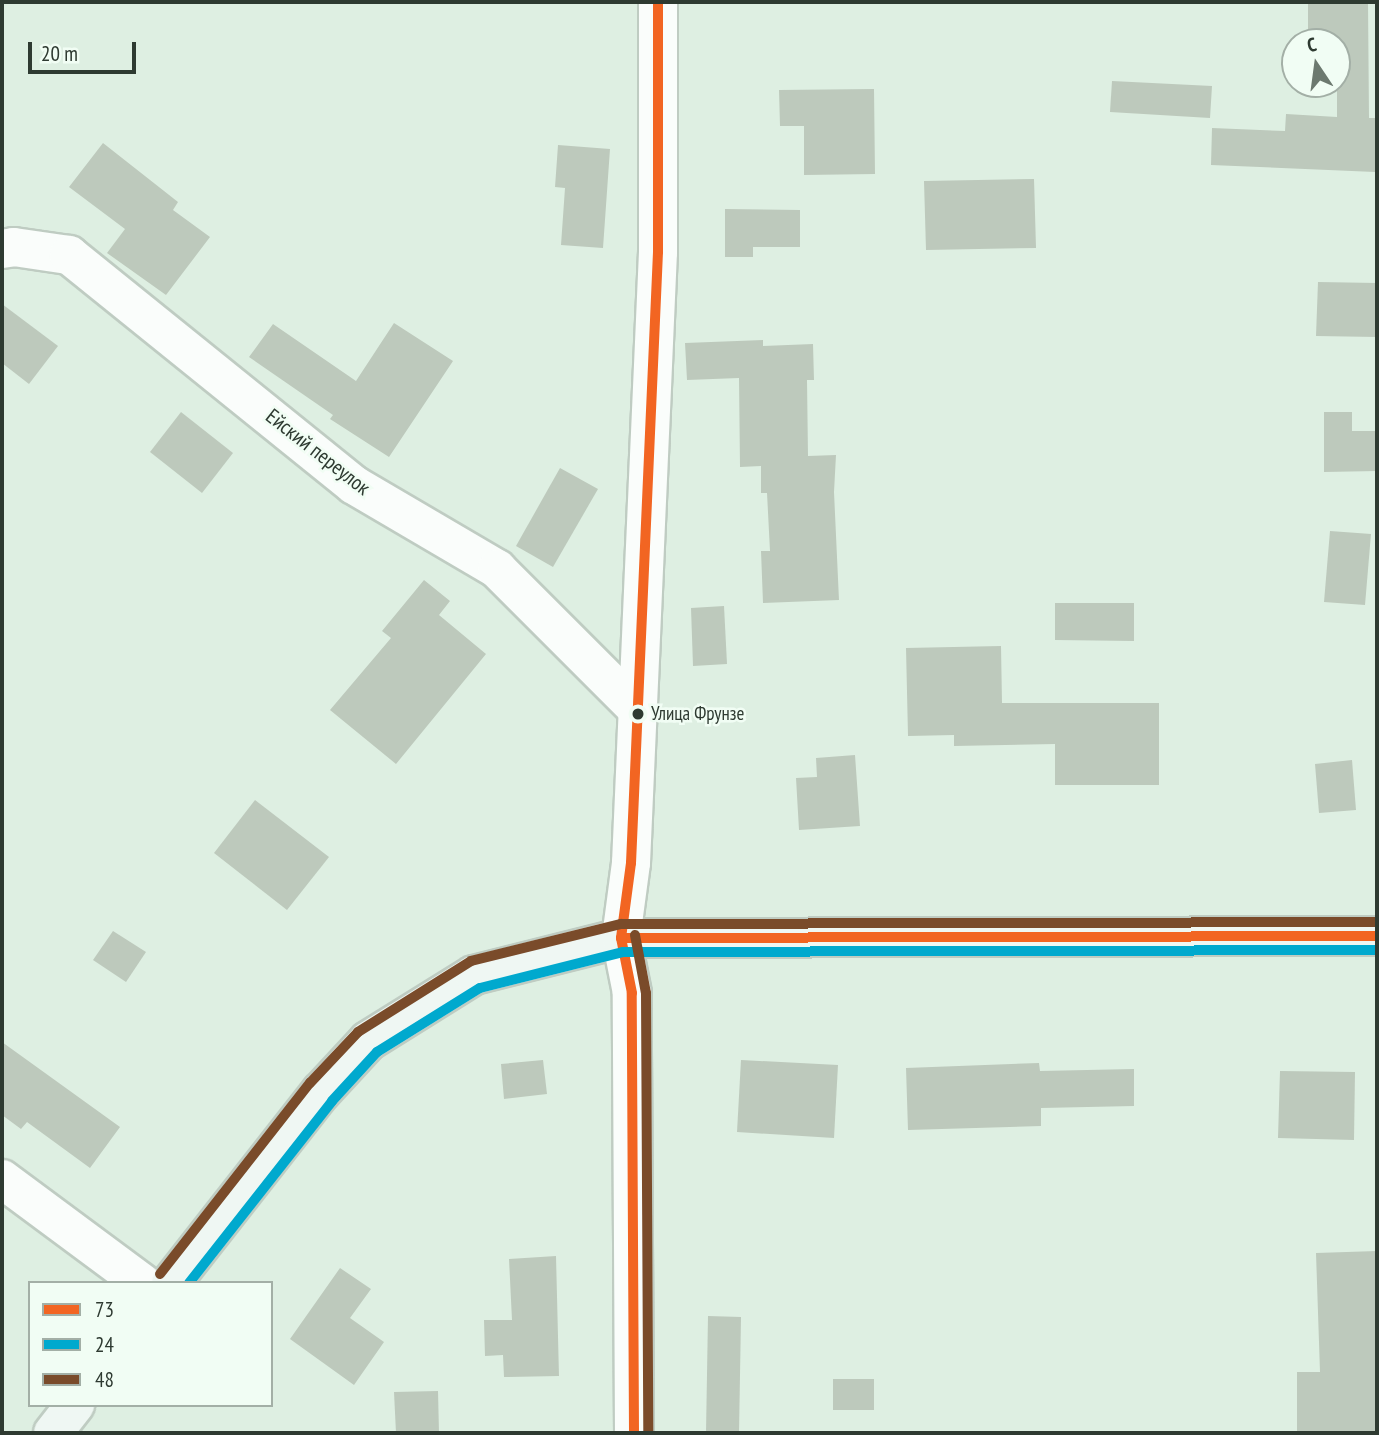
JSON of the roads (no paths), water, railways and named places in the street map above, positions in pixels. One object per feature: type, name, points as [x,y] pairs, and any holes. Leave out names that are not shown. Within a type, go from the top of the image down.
[{"type":"street","points":[[634,1433],[632,993],[621,937],[631,863],[658,252],[657,2]]},
{"type":"street","name":"Ейский переулок","points":[[8,248],[69,255],[354,485],[497,569],[639,712]]},
{"type":"street","points":[[173,1281],[321,1092],[368,1041],[474,975],[621,937],[1377,936]]},
{"type":"street","points":[[2,1179],[139,1281]]},
{"type":"street","points":[[53,1433],[73,1407]]},
{"type":"place","name":"Улица Фрунзе","points":[[638,714]]}]
